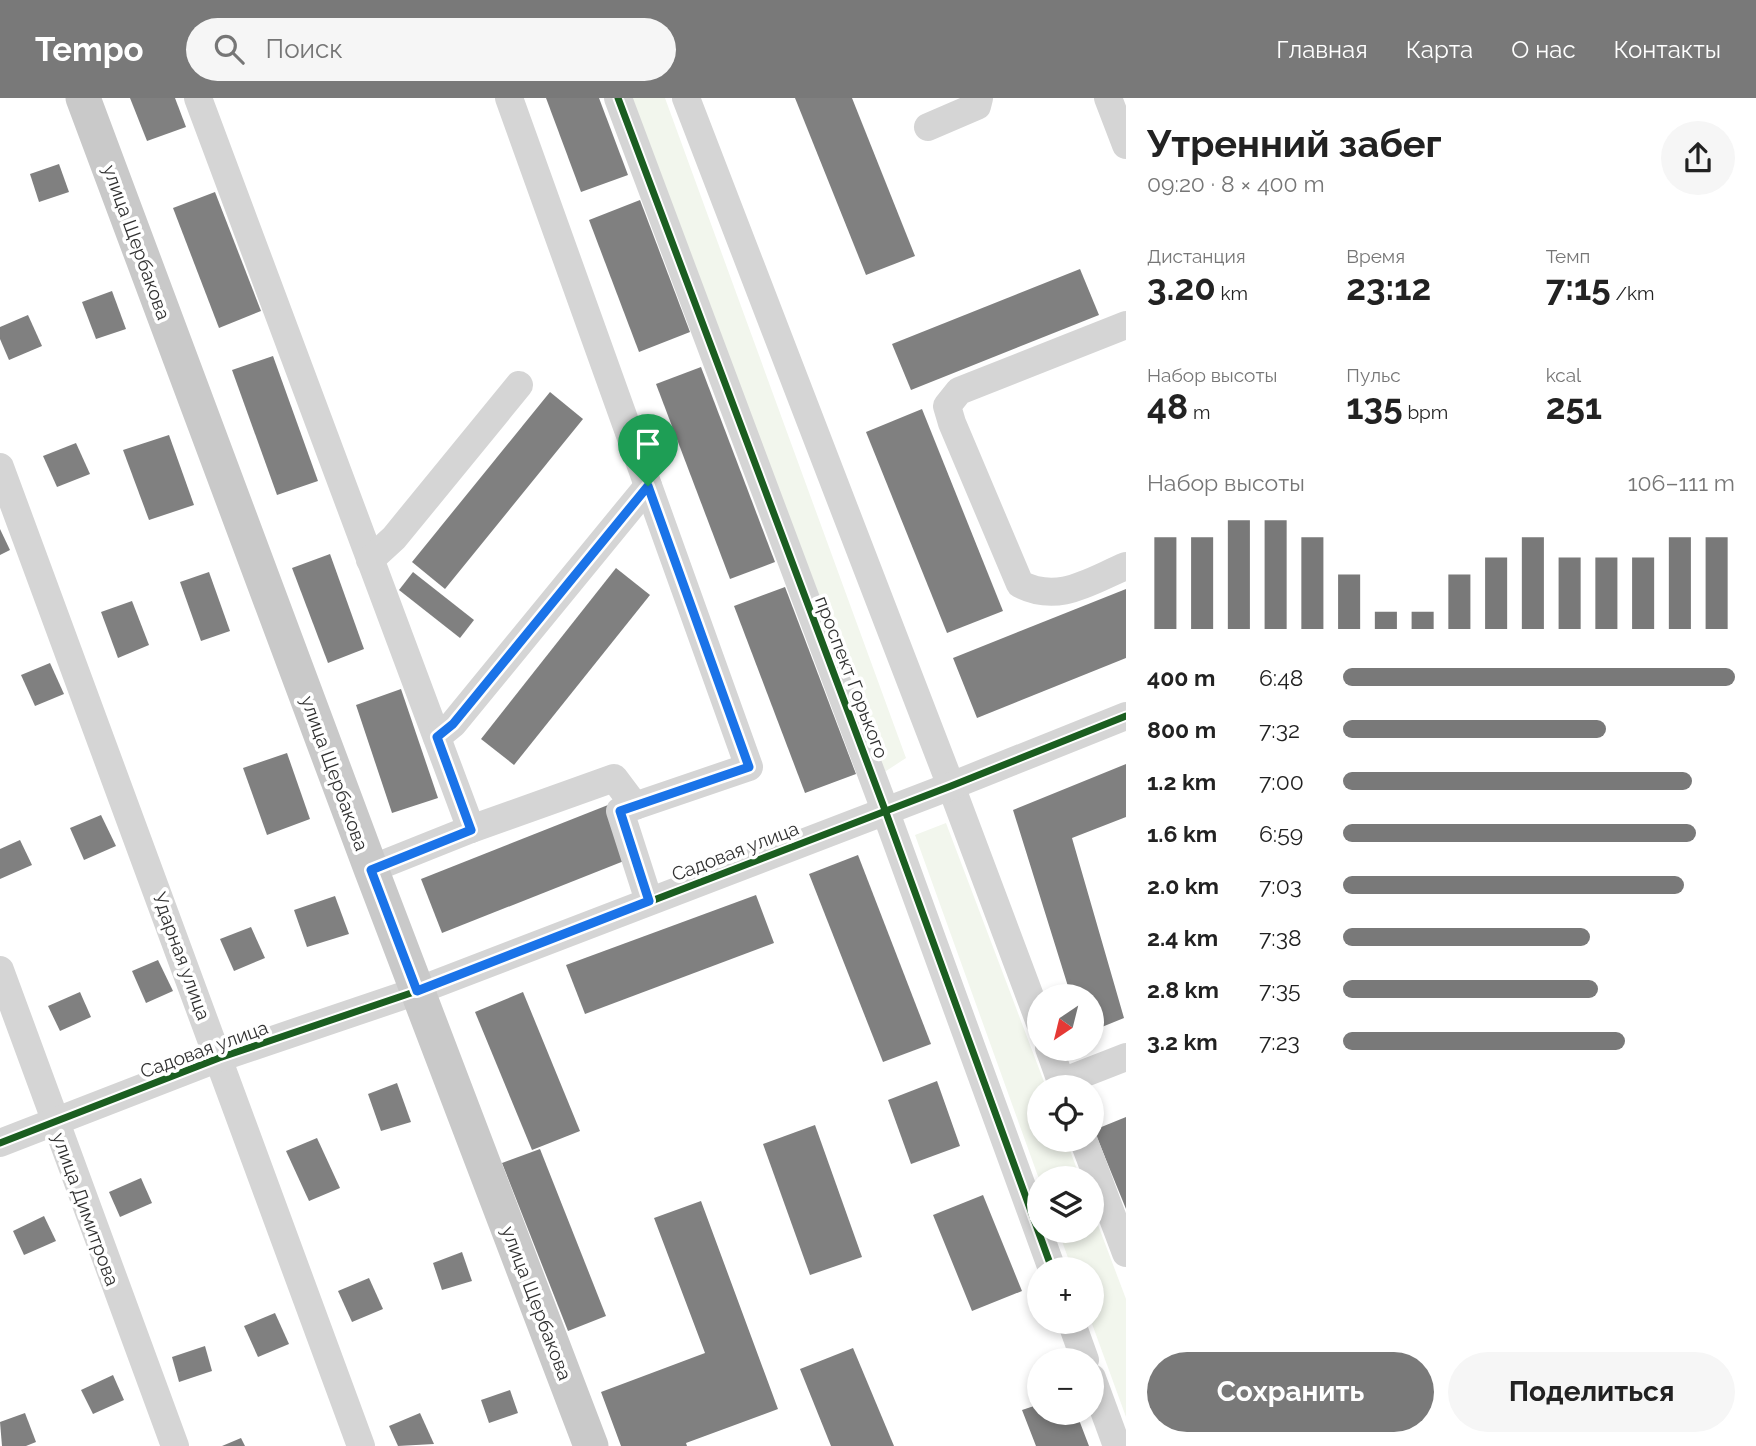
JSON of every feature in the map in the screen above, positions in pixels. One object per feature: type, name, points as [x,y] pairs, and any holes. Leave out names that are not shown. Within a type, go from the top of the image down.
[{"type":"main road","name":"улица Щербакова","points":[[83,98],[371,870],[591,1446]]},
{"type":"street","points":[[198,98],[471,830]]},
{"type":"street","points":[[509,98],[749,767],[620,811],[649,901]]},
{"type":"street","name":"проспект Горького","points":[[618,98],[885,810],[1048,1257]]},
{"type":"street","points":[[686,98],[1027,988]]},
{"type":"street","points":[[928,127],[977,106],[979,98]]},
{"type":"street","points":[[1108,98],[1126,145]]},
{"type":"street","points":[[1126,325],[958,391],[947,407],[1020,584],[1047,594],[1067,592],[1126,566]]},
{"type":"street","points":[[370,560],[394,538],[519,385]]},
{"type":"street","name":"Ударная улица","points":[[0,467],[361,1446]]},
{"type":"street","points":[[437,737],[453,724],[648,486]]},
{"type":"street","name":"Садовая улица","points":[[0,1143],[219,1058],[417,991],[1126,716]]},
{"type":"street","points":[[371,870],[614,778],[635,806]]},
{"type":"street","name":"улица Димитрова","points":[[0,970],[54,1123],[175,1446]]},
{"type":"street","points":[[1083,1075],[1126,1056]]},
{"type":"street","points":[[1088,1152],[1126,1253]]},
{"type":"street","points":[[1104,1411],[1117,1446]]},
{"type":"shaded area","points":[[628,98],[665,98],[906,758],[883,773]]},
{"type":"shaded area","points":[[946,823],[1027,1037],[1027,1061],[1036,1061],[1041,1075],[1027,1075],[1027,1146],[915,835]]},
{"type":"shaded area","points":[[1029,1152],[1071,1152],[1076,1166],[1034,1166]]},
{"type":"shaded area","points":[[1104,1241],[1126,1299],[1126,1417],[1104,1357],[1104,1348],[1101,1348],[1096,1334],[1104,1334],[1104,1257],[1068,1257],[1063,1243],[1104,1243]]},
{"type":"building","points":[[130,98],[175,98],[186,127],[147,141]]},
{"type":"building","points":[[546,98],[599,98],[628,175],[581,192]]},
{"type":"building","points":[[795,98],[852,98],[915,256],[866,275]]},
{"type":"building","points":[[59,164],[69,192],[39,202],[30,174]]},
{"type":"building","points":[[215,192],[261,311],[219,328],[173,208]]},
{"type":"building","points":[[640,200],[690,332],[639,352],[589,220]]},
{"type":"building","points":[[1080,269],[1099,315],[911,390],[892,344]]},
{"type":"building","points":[[112,291],[126,329],[96,339],[82,302]]},
{"type":"building","points":[[28,315],[42,346],[9,360],[0,339],[0,327]]},
{"type":"building","points":[[273,356],[318,481],[277,495],[232,370]]},
{"type":"building","points":[[701,367],[775,562],[730,579],[656,384]]},
{"type":"building","points":[[550,392],[583,419],[445,589],[412,562]]},
{"type":"building","points":[[922,409],[1003,611],[947,633],[866,432]]},
{"type":"building","points":[[169,435],[194,505],[149,520],[123,450]]},
{"type":"building","points":[[76,443],[90,474],[57,487],[43,456]]},
{"type":"building","points":[[0,529],[10,550],[0,555]]},
{"type":"building","points":[[330,554],[364,649],[328,663],[292,568]]},
{"type":"building","points":[[616,568],[650,595],[514,765],[481,739]]},
{"type":"building","points":[[209,572],[230,631],[201,641],[180,582]]},
{"type":"building","points":[[413,572],[474,620],[460,638],[399,590]]},
{"type":"building","points":[[785,587],[856,774],[805,793],[734,606]]},
{"type":"building","points":[[1126,589],[1126,658],[977,718],[953,658]]},
{"type":"building","points":[[132,601],[149,645],[118,658],[101,612]]},
{"type":"building","points":[[50,663],[64,694],[35,706],[21,675]]},
{"type":"building","points":[[401,689],[438,798],[392,813],[356,705]]},
{"type":"building","points":[[287,753],[310,819],[267,835],[243,768]]},
{"type":"building","points":[[1126,764],[1126,817],[1072,838],[1124,1018],[1104,1026],[1104,984],[1067,984],[1013,810]]},
{"type":"building","points":[[608,805],[629,859],[442,933],[421,879]]},
{"type":"building","points":[[101,815],[116,846],[84,860],[70,828]]},
{"type":"building","points":[[20,840],[32,865],[0,879],[0,849]]},
{"type":"building","points":[[858,855],[931,1044],[883,1062],[809,874]]},
{"type":"building","points":[[756,895],[774,943],[585,1014],[566,965]]},
{"type":"building","points":[[335,896],[349,934],[307,947],[294,910]]},
{"type":"building","points":[[251,927],[265,958],[234,971],[220,939]]},
{"type":"building","points":[[158,960],[173,991],[146,1003],[132,971]]},
{"type":"building","points":[[80,992],[91,1017],[60,1031],[48,1006]]},
{"type":"building","points":[[523,992],[580,1131],[532,1150],[475,1012]]},
{"type":"building","points":[[937,1081],[960,1146],[911,1164],[888,1100]]},
{"type":"building","points":[[397,1083],[411,1122],[381,1131],[368,1094]]},
{"type":"building","points":[[1126,1117],[1126,1209],[1103,1152],[1104,1126]]},
{"type":"building","points":[[815,1125],[862,1257],[810,1275],[763,1144]]},
{"type":"building","points":[[317,1138],[340,1188],[309,1201],[286,1151]]},
{"type":"building","points":[[540,1149],[606,1316],[568,1331],[502,1163]]},
{"type":"building","points":[[141,1178],[152,1203],[120,1217],[109,1192]]},
{"type":"building","points":[[983,1195],[1022,1291],[972,1311],[933,1215]]},
{"type":"building","points":[[701,1201],[778,1409],[686,1443],[687,1446],[621,1446],[601,1392],[705,1353],[654,1218]]},
{"type":"building","points":[[44,1216],[56,1241],[24,1255],[13,1231]]},
{"type":"building","points":[[462,1252],[472,1281],[442,1290],[433,1263]]},
{"type":"building","points":[[369,1278],[383,1309],[352,1322],[338,1291]]},
{"type":"building","points":[[275,1313],[289,1344],[258,1357],[244,1326]]},
{"type":"building","points":[[205,1346],[212,1371],[179,1382],[172,1357]]},
{"type":"building","points":[[853,1348],[894,1446],[831,1446],[800,1369]]},
{"type":"building","points":[[113,1375],[124,1400],[93,1414],[81,1390]]},
{"type":"building","points":[[510,1390],[518,1413],[489,1423],[481,1400]]},
{"type":"building","points":[[1027,1408],[1027,1423],[1022,1410]]},
{"type":"building","points":[[25,1413],[36,1442],[26,1446],[2,1446],[0,1422]]},
{"type":"building","points":[[420,1413],[434,1444],[398,1446],[389,1426]]},
{"type":"building","points":[[1028,1425],[1081,1425],[1089,1446],[1036,1446]]},
{"type":"building","points":[[241,1438],[245,1446],[222,1446]]},
{"type":"cycle path","points":[[618,98],[885,810],[1048,1257]]},
{"type":"cycle path","points":[[0,1143],[219,1058],[417,991],[1126,716]]},
{"type":"route","points":[[648,486],[749,767],[620,811],[649,901],[417,991],[371,870],[471,830],[437,737],[453,724],[648,486]]}]
